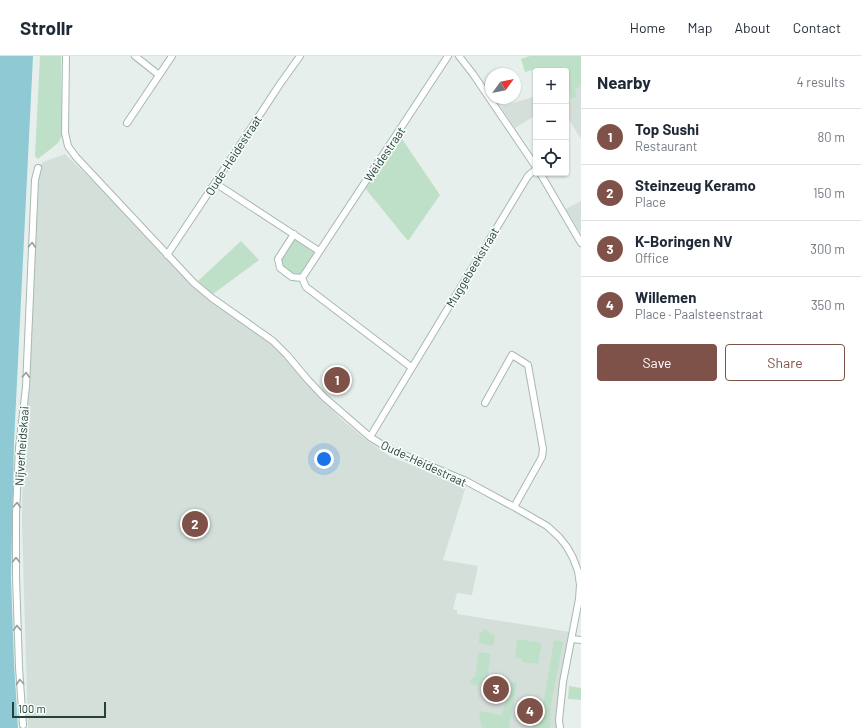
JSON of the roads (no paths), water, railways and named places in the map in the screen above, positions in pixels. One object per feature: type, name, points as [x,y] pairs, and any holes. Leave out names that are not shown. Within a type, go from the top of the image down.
[{"type":"street","name":"Oude-Heidestraat","points":[[66,56],[65,133],[68,146],[76,157],[194,283],[212,298],[273,341],[288,355],[324,397],[370,437],[386,447],[466,481],[547,526],[559,537],[573,558],[578,571],[580,585],[580,599],[564,682],[559,720],[560,728]]},
{"type":"street","points":[[135,56],[159,75]]},
{"type":"street","points":[[127,123],[172,56]]},
{"type":"street","name":"Oude-Heidestraat","points":[[167,255],[300,56]]},
{"type":"street","name":"Weidestraat","points":[[302,278],[448,56]]},
{"type":"street","points":[[459,56],[473,74],[533,164]]},
{"type":"street","name":"Nijverheidskaai","points":[[23,725],[18,667],[16,513],[19,448],[26,388],[36,180],[38,168]]},
{"type":"street","name":"Muggebeekstraat","points":[[370,437],[528,176],[533,171]]},
{"type":"street","points":[[542,176],[581,243]]},
{"type":"street","points":[[215,183],[319,251]]},
{"type":"street","points":[[294,234],[278,259],[280,268],[292,277],[302,278],[306,287],[412,367]]},
{"type":"street","points":[[485,403],[512,355],[528,364],[543,449],[542,457],[514,507]]},
{"type":"street","points":[[572,639],[581,640]]},
{"type":"water","points":[[0,56],[33,56],[14,442],[11,579],[18,728],[0,728]]},
{"type":"place","name":"Top Sushi","points":[[337,380]]},
{"type":"place","name":"Steinzeug Keramo","points":[[195,524]]},
{"type":"place","name":"K-Boringen NV","points":[[496,689]]},
{"type":"place","name":"Willemen","points":[[530,711]]}]
